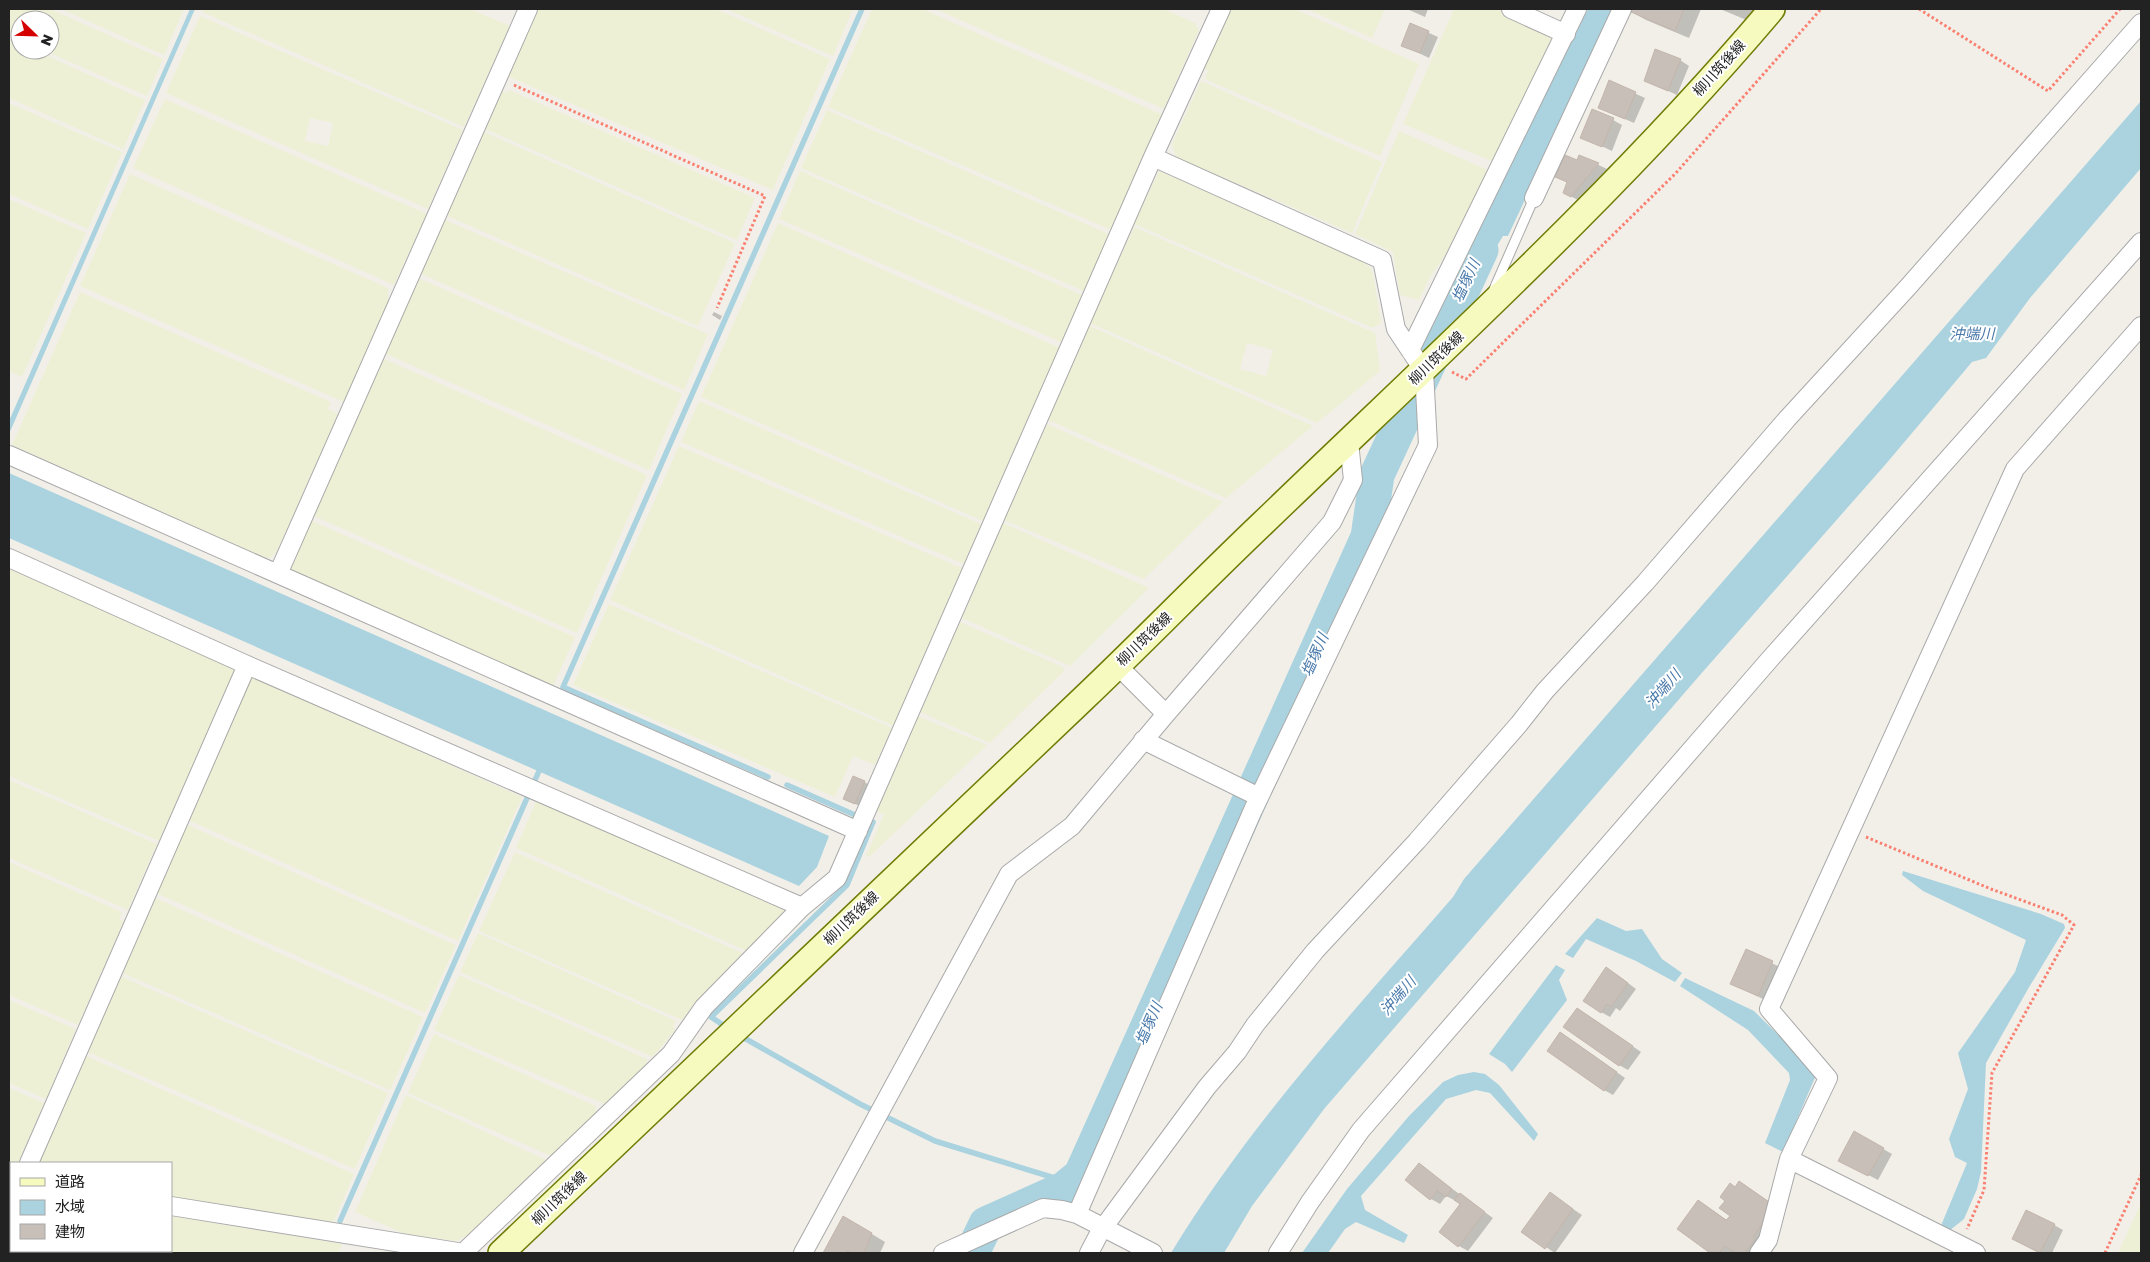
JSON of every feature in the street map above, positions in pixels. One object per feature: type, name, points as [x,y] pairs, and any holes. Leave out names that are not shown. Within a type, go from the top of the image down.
[{"type":"main road","name":"柳川筑後線","points":[[501,1253],[1117,665],[1263,522],[1428,367],[1677,115],[1772,9]]},
{"type":"street","points":[[278,574],[528,9]]},
{"type":"street","points":[[172,1206],[464,1253],[671,1054],[704,1007],[802,907],[837,878],[1153,157],[1221,9]]},
{"type":"street","points":[[1511,9],[1566,34]]},
{"type":"street","points":[[1410,350],[1577,9]]},
{"type":"street","points":[[1534,198],[1622,9]]},
{"type":"street","points":[[1089,1253],[1103,1228],[1207,1087],[1237,1052],[1255,1025],[1315,951],[1423,834],[1519,724],[1545,691],[1645,583],[1787,420],[1908,288],[2141,23]]},
{"type":"street","points":[[1077,1214],[1259,797],[1428,444],[1428,367],[1410,350],[1396,329],[1382,260],[1153,157]]},
{"type":"street","points":[[1278,1253],[1310,1202],[1362,1130],[1770,659],[2141,242]]},
{"type":"street","points":[[1760,1253],[1768,1240],[1789,1159],[1828,1078],[1769,1009],[2015,469],[2141,326]]},
{"type":"street","points":[[802,1253],[1009,874],[1072,826],[1143,740],[1332,522],[1353,480],[1349,442]]},
{"type":"street","points":[[9,455],[858,832]]},
{"type":"street","points":[[9,558],[248,665],[802,907]]},
{"type":"street","points":[[29,1162],[248,665]]},
{"type":"street","points":[[1117,665],[1166,714]]},
{"type":"street","points":[[1143,740],[1259,797]]},
{"type":"street","points":[[1789,1159],[1976,1253]]},
{"type":"street","points":[[943,1253],[1044,1208],[1077,1214],[1146,1251]]},
{"type":"lane","points":[[1484,311],[1534,198]]},
{"type":"path","points":[[1428,367],[1466,379],[1675,174],[1821,9]]},
{"type":"path","points":[[1919,9],[2048,91],[2120,9]]},
{"type":"path","points":[[497,78],[765,196],[717,308]]},
{"type":"path","points":[[1850,830],[1991,889],[2062,915],[2074,925],[1992,1073],[1984,1190],[1966,1231],[1957,1243]]},
{"type":"path","points":[[2105,1253],[2141,1175]]},
{"type":"green space","points":[[9,9],[52,10],[10,10],[9,35]]},
{"type":"green space","points":[[61,9],[184,9],[164,55]]},
{"type":"green space","points":[[203,9],[470,9],[510,26],[464,127],[202,12]]},
{"type":"green space","points":[[536,9],[716,9],[830,59],[773,190],[507,76]]},
{"type":"green space","points":[[726,9],[853,9],[833,56]]},
{"type":"green space","points":[[872,9],[922,9],[1163,115],[1111,230],[828,107]]},
{"type":"green space","points":[[935,9],[1164,9],[1195,23],[1199,30],[1164,109]]},
{"type":"green space","points":[[1231,9],[1295,9],[1419,64],[1380,156],[1205,79],[1208,70],[1204,69]]},
{"type":"green space","points":[[1306,9],[1385,9],[1372,38]]},
{"type":"green space","points":[[1454,9],[1497,9],[1553,35],[1494,162],[1403,124]]},
{"type":"green space","points":[[60,13],[163,59],[147,96],[60,58]]},
{"type":"green space","points":[[200,16],[463,130],[428,209],[166,93]],"holes":[[[310,118],[333,123],[328,146],[305,141]]]},
{"type":"green space","points":[[9,39],[10,60],[56,60],[145,100],[123,149],[9,98]]},
{"type":"green space","points":[[1201,81],[1382,162],[1352,233],[1176,157],[1172,144]]},
{"type":"green space","points":[[500,90],[508,93],[509,90],[755,198],[737,240],[483,128]]},
{"type":"green space","points":[[165,99],[427,214],[394,285],[133,168]]},
{"type":"green space","points":[[9,103],[122,152],[88,229],[9,194]]},
{"type":"green space","points":[[827,110],[1109,234],[1084,291],[801,168]]},
{"type":"green space","points":[[482,131],[735,243],[698,326],[445,215]]},
{"type":"green space","points":[[1399,131],[1488,170],[1464,228],[1430,277],[1419,300],[1400,295],[1393,252],[1355,234]]},
{"type":"green space","points":[[800,171],[1082,295],[1061,342],[779,219]]},
{"type":"green space","points":[[1159,171],[1362,261],[1370,267],[1373,274],[1381,323],[1373,328],[1134,224]]},
{"type":"green space","points":[[130,174],[388,288],[388,303],[344,402],[80,286]]},
{"type":"green space","points":[[9,199],[86,233],[22,377],[9,371]]},
{"type":"green space","points":[[443,219],[708,334],[684,390],[419,273]]},
{"type":"green space","points":[[778,223],[1060,348],[983,521],[701,397]]},
{"type":"green space","points":[[1134,227],[1375,333],[1380,371],[1317,423],[1090,323]],"holes":[[[1247,343],[1273,350],[1266,376],[1240,369]]]},
{"type":"green space","points":[[416,277],[682,394],[649,470],[384,353]]},
{"type":"green space","points":[[80,292],[331,402],[328,409],[338,414],[277,551],[270,558],[266,558],[12,445]]},
{"type":"green space","points":[[1090,326],[1313,426],[1226,498],[1048,420]]},
{"type":"green space","points":[[382,358],[647,475],[577,633],[314,516]]},
{"type":"green space","points":[[699,401],[981,524],[964,564],[681,442]]},
{"type":"green space","points":[[1047,424],[1223,502],[1144,579],[1004,520]]},
{"type":"green space","points":[[679,446],[962,568],[894,726],[610,600]]},
{"type":"green space","points":[[310,520],[575,637],[553,686],[289,570]]},
{"type":"green space","points":[[1003,523],[1149,588],[1070,666],[962,618]]},
{"type":"green space","points":[[9,569],[236,669],[159,841],[9,776]]},
{"type":"green space","points":[[609,604],[892,728],[875,765],[853,756],[835,797],[573,685]]},
{"type":"green space","points":[[960,622],[1063,667],[1064,671],[990,743],[920,712]]},
{"type":"green space","points":[[250,676],[522,797],[458,941],[188,820]]},
{"type":"green space","points":[[918,716],[987,745],[869,857],[866,856],[884,814],[876,811]]},
{"type":"green space","points":[[9,780],[157,844],[128,910],[9,858]]},
{"type":"green space","points":[[536,801],[785,910],[786,914],[749,952],[516,848]]},
{"type":"green space","points":[[186,824],[456,945],[425,1013],[156,893]]},
{"type":"green space","points":[[515,852],[745,954],[682,1020],[479,931]]},
{"type":"green space","points":[[9,862],[122,912],[119,919],[124,921],[78,1025],[9,995]]},
{"type":"green space","points":[[153,897],[423,1017],[390,1090],[120,972]]},
{"type":"green space","points":[[478,933],[676,1021],[673,1027],[676,1029],[653,1057],[460,972]]},
{"type":"green space","points":[[459,975],[647,1059],[645,1069],[607,1105],[434,1030]]},
{"type":"green space","points":[[120,976],[388,1093],[355,1169],[85,1051]]},
{"type":"green space","points":[[9,1000],[76,1029],[46,1099],[9,1083]]},
{"type":"green space","points":[[434,1034],[596,1106],[595,1110],[599,1112],[551,1156],[408,1093]]},
{"type":"green space","points":[[84,1055],[354,1174],[333,1223],[172,1197],[172,1162],[36,1162]]},
{"type":"green space","points":[[9,1088],[44,1103],[18,1162],[10,1162],[9,1172]]},
{"type":"green space","points":[[406,1095],[546,1160],[469,1235],[456,1241],[405,1234],[355,1212]]},
{"type":"green space","points":[[10,1201],[10,1252],[172,1252],[172,1216],[342,1244],[338,1253],[9,1253]]},
{"type":"green space","points":[[2141,1203],[2141,1253],[2118,1253]]},
{"type":"water","points":[[190,9],[195,9],[9,434],[9,421]]},
{"type":"water","name":"塩塚川","points":[[1588,9],[1614,9],[1508,236],[1503,236],[1469,292],[1446,295]]},
{"type":"water","name":"沖端川","points":[[2141,101],[2141,168],[2030,298],[1986,358],[1972,362],[1885,465],[1700,675],[1324,1109],[1252,1206],[1224,1253],[1171,1253],[1234,1159],[1341,1025],[1453,897],[1464,879]]},
{"type":"water","points":[[9,473],[829,836],[817,867],[799,886],[9,538]]},
{"type":"water","points":[[1903,871],[2041,914],[2064,924],[2065,928],[1986,1063],[1981,1172],[1977,1189],[1964,1219],[1949,1231],[1940,1228],[1967,1163],[1955,1157],[1949,1139],[1968,1089],[1958,1053],[2015,972],[2026,940],[1923,891],[1902,875]]},
{"type":"water","points":[[1597,918],[1626,931],[1642,929],[1662,959],[1682,973],[1675,982],[1636,961],[1586,939],[1573,958],[1565,954]]},
{"type":"water","points":[[1556,965],[1565,970],[1559,980],[1567,1000],[1512,1072],[1505,1064],[1489,1054]]},
{"type":"water","points":[[1685,978],[1754,1011],[1817,1073],[1783,1152],[1765,1143],[1790,1080],[1789,1073],[1748,1030],[1680,986]]},
{"type":"water","points":[[1474,1072],[1485,1074],[1499,1085],[1538,1134],[1534,1141],[1490,1093],[1476,1090],[1446,1099],[1361,1196],[1365,1210],[1408,1235],[1404,1243],[1356,1222],[1345,1229],[1328,1253],[1302,1253],[1347,1189],[1409,1116],[1443,1082],[1458,1075]]},
{"type":"building","points":[[1632,9],[1684,9],[1675,31],[1631,12]]},
{"type":"building","points":[[1410,23],[1429,31],[1420,53],[1401,46]]},
{"type":"building","points":[[1655,49],[1681,59],[1668,91],[1644,81]]},
{"type":"building","points":[[1609,80],[1636,92],[1625,119],[1598,108]]},
{"type":"building","points":[[1592,109],[1614,118],[1602,147],[1580,138]]},
{"type":"building","points":[[1565,155],[1577,160],[1579,155],[1599,163],[1571,197],[1563,193],[1567,182],[1555,177]]},
{"type":"building","points":[[853,776],[865,781],[855,804],[843,799]]},
{"type":"building","points":[[1746,949],[1773,961],[1758,996],[1730,984]]},
{"type":"building","points":[[1606,967],[1628,983],[1611,1007],[1607,1004],[1601,1013],[1583,1001]]},
{"type":"building","points":[[1577,1008],[1633,1046],[1619,1066],[1563,1027]]},
{"type":"building","points":[[1560,1032],[1617,1072],[1604,1091],[1547,1051]]},
{"type":"building","points":[[1854,1131],[1884,1148],[1868,1176],[1838,1161]]},
{"type":"building","points":[[1419,1163],[1452,1189],[1446,1197],[1437,1191],[1430,1200],[1405,1180]]},
{"type":"building","points":[[1739,1181],[1772,1204],[1764,1214],[1767,1217],[1753,1237],[1755,1239],[1745,1253],[1736,1253],[1725,1246],[1719,1253],[1710,1253],[1677,1229],[1698,1200],[1726,1220],[1730,1216],[1719,1208],[1725,1201],[1720,1197],[1730,1183],[1735,1187]]},
{"type":"building","points":[[1550,1192],[1573,1209],[1545,1249],[1521,1232]]},
{"type":"building","points":[[1460,1193],[1485,1212],[1458,1247],[1439,1232],[1460,1204],[1454,1200]]},
{"type":"building","points":[[2026,1210],[2055,1224],[2040,1253],[2012,1239]]},
{"type":"building","points":[[843,1216],[872,1233],[864,1253],[847,1251],[845,1253],[823,1253]]},
{"type":"waterway","points":[[768,777],[563,687],[862,9]]},
{"type":"waterway","name":"塩塚川","points":[[972,1253],[986,1224],[1064,1189],[1081,1175],[1368,537],[1377,475],[1481,250]]},
{"type":"waterway","points":[[340,1221],[539,771]]},
{"type":"waterway","points":[[787,785],[855,815]]},
{"type":"waterway","points":[[729,1029],[711,1017],[847,885],[873,822]]},
{"type":"waterway","points":[[739,1035],[860,1104],[935,1141],[1071,1183]]}]
